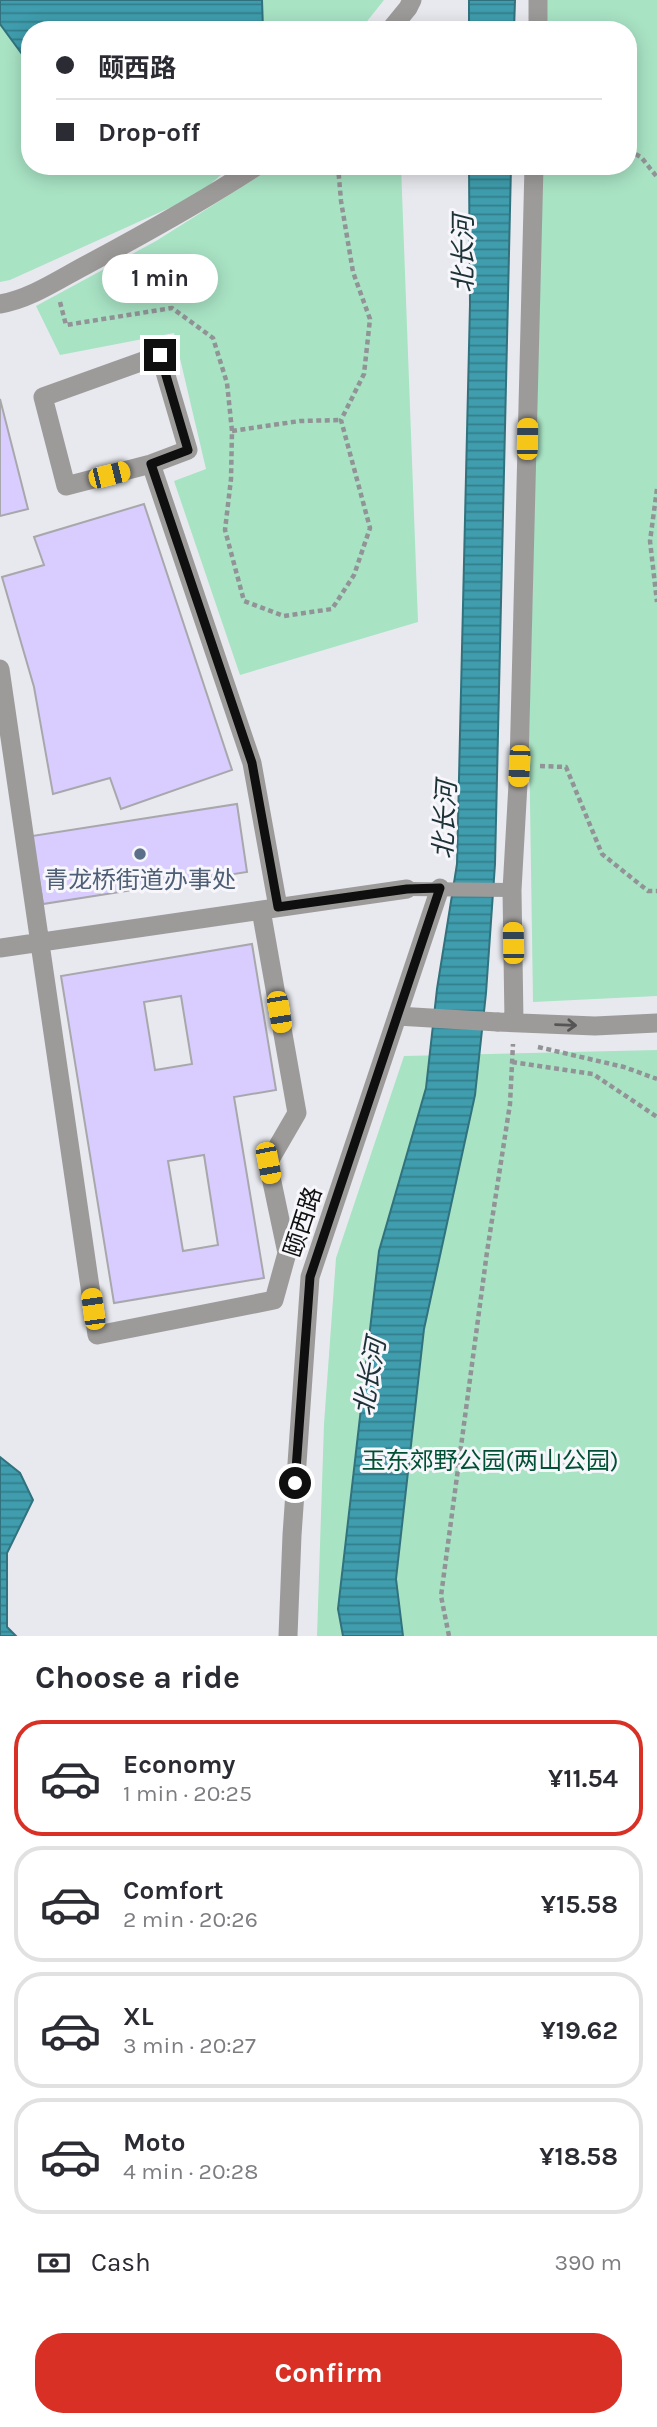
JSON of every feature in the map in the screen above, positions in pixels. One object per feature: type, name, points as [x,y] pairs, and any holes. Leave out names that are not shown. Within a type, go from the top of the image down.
[{"type":"street","points":[[397,21],[412,0]]},
{"type":"street","points":[[538,0],[538,21]]},
{"type":"street","points":[[0,304],[11,302],[55,281],[201,203],[243,175]]},
{"type":"street","points":[[506,1022],[506,890],[519,766],[534,175]]},
{"type":"street","points":[[160,355],[188,450],[151,464],[66,486],[44,397],[160,355]]},
{"type":"street","points":[[0,668],[97,1335],[274,1300],[287,1253],[268,1163],[297,1113],[252,763],[151,464]]},
{"type":"street","points":[[0,948],[407,889]]},
{"type":"street","name":"颐西路","points":[[288,1636],[292,1535],[310,1277],[447,889]]},
{"type":"street","points":[[404,1016],[595,1026],[657,1023]]},
{"type":"lane","points":[[407,889],[506,890]]},
{"type":"path","points":[[637,154],[657,177]]},
{"type":"path","points":[[55,281],[65,325],[172,308],[213,338],[227,383],[232,431],[232,479],[225,530],[244,601],[284,616],[332,609],[354,575],[370,528],[341,420],[364,374],[370,319],[353,272],[339,175]]},
{"type":"path","points":[[232,431],[300,421],[341,420]]},
{"type":"path","points":[[657,489],[650,541],[657,602]]},
{"type":"path","points":[[519,766],[566,767],[602,854],[648,891],[657,891]]},
{"type":"path","points":[[449,1636],[441,1596],[487,1252],[510,1104],[513,1041],[624,1067],[657,1079]]},
{"type":"path","points":[[512,1062],[593,1074],[657,1117]]},
{"type":"green space","points":[[0,0],[384,0],[367,21],[21,21],[21,175],[221,175],[198,195],[10,280],[0,282]]},
{"type":"green space","points":[[545,0],[657,0],[657,996],[533,1002],[529,736],[542,175],[637,175],[637,21],[544,21]]},
{"type":"green space","points":[[261,175],[401,175],[418,622],[240,675],[174,481],[206,469],[174,333],[60,355],[36,306],[156,241]]},
{"type":"green space","name":"玉东郊野公园(两山公园)","points":[[657,1050],[657,1636],[317,1636],[324,1424],[336,1258],[404,1056]]},
{"type":"water","points":[[0,0],[262,0],[263,21],[21,21],[21,53],[0,24]]},
{"type":"water","points":[[469,0],[515,0],[514,21],[469,21]]},
{"type":"water","name":"北长河","points":[[469,175],[511,175],[495,864],[486,993],[475,1095],[424,1329],[396,1579],[403,1636],[343,1636],[338,1609],[379,1251],[426,1088],[437,989],[457,864],[470,304]]},
{"type":"water","points":[[0,1457],[20,1473],[33,1500],[7,1553],[7,1627],[16,1636],[0,1636]]},
{"type":"building","points":[[0,399],[28,509],[0,516]]},
{"type":"building","points":[[144,504],[232,770],[121,809],[110,778],[53,794],[34,687],[2,577],[44,565],[34,537]]},
{"type":"building","name":"青龙桥街道办事处","points":[[237,804],[247,872],[43,904],[32,836]]},
{"type":"building","points":[[252,944],[276,1090],[234,1097],[264,1278],[114,1303],[61,976]],"holes":[[[181,996],[192,1064],[155,1070],[144,1002]],[[204,1155],[218,1245],[183,1251],[168,1161]]]},
{"type":"place","name":"青龙桥街道办事处","points":[[140,854]]},
{"type":"route","points":[[160,355],[188,450],[151,464],[252,763],[278,907],[407,889],[440,888],[435,911],[310,1277],[295,1483]]}]
